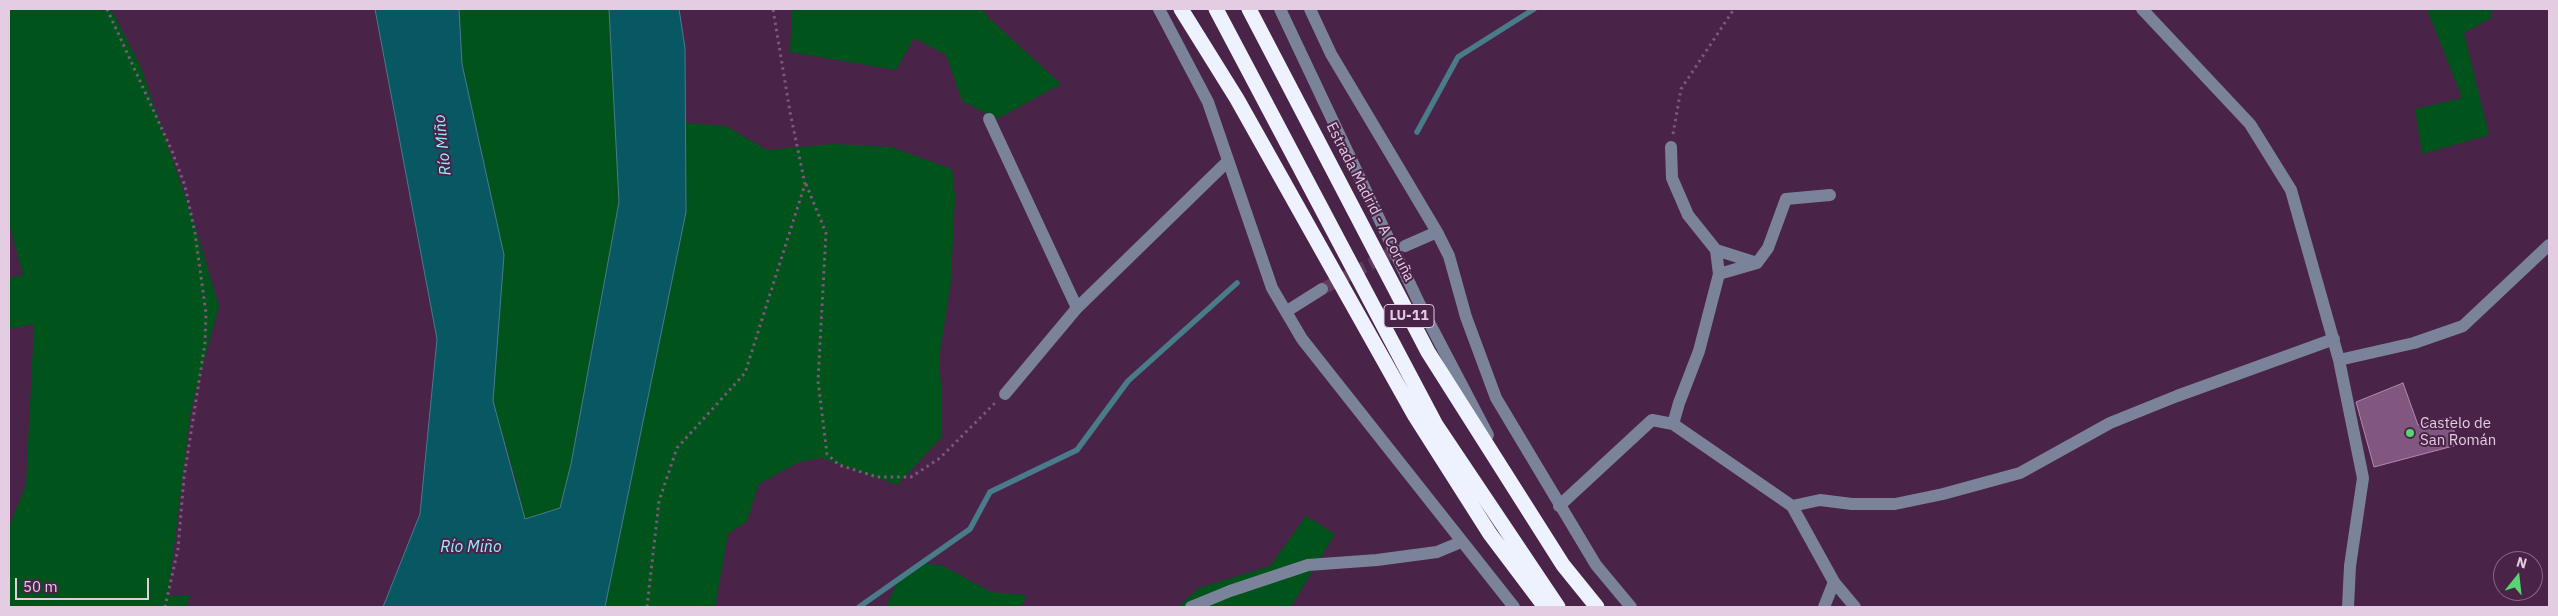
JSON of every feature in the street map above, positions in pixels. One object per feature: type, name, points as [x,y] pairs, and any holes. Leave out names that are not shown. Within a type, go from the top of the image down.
[{"type":"highway","points":[[1181,9],[1189,18],[1237,99],[1415,416],[1490,534],[1545,607]]},
{"type":"highway","name":"LU-11","points":[[1216,9],[1436,425],[1558,607]]},
{"type":"highway","name":"Estrada Madrid - A Coruña","points":[[1250,9],[1428,352],[1563,565],[1597,607]]},
{"type":"street","points":[[1159,9],[1208,102],[1272,288],[1302,339],[1514,607]]},
{"type":"street","points":[[1280,9],[1419,303],[1522,501]]},
{"type":"street","points":[[1310,9],[1331,54],[1437,232],[1449,256],[1466,317],[1496,398],[1596,565],[1631,607]]},
{"type":"street","points":[[2142,9],[2250,124],[2291,190],[2334,339],[2363,478],[2350,566],[2348,607]]},
{"type":"street","points":[[989,119],[1077,308]]},
{"type":"street","points":[[1671,147],[1672,178],[1688,215],[1716,250],[1719,274],[1699,351],[1673,424]]},
{"type":"street","points":[[1005,394],[1077,308],[1228,161]]},
{"type":"street","points":[[1719,274],[1757,263],[1768,248],[1786,199],[1830,194]]},
{"type":"street","points":[[1405,246],[1437,232]]},
{"type":"street","points":[[2339,360],[2414,343],[2463,326],[2549,245]]},
{"type":"street","points":[[1716,250],[1757,263]]},
{"type":"street","points":[[1287,311],[1322,289]]},
{"type":"street","points":[[1792,506],[1820,500],[1852,504],[1895,504],[1943,494],[2020,472],[2110,424],[2177,396],[2334,339]]},
{"type":"street","points":[[1559,506],[1652,420],[1673,424],[1792,506],[1834,582],[1855,607]]},
{"type":"street","points":[[1191,607],[1230,591],[1308,565],[1377,560],[1436,552],[1461,542]]},
{"type":"street","points":[[1824,607],[1834,582]]},
{"type":"path","points":[[107,9],[165,135],[185,186],[195,233],[206,313],[205,343],[184,476],[178,549],[165,607]]},
{"type":"path","points":[[773,9],[790,112],[806,184],[826,233],[818,381],[827,454],[839,465],[877,477],[910,477],[940,458],[1005,394]]},
{"type":"path","points":[[1671,147],[1681,89],[1734,9]]},
{"type":"path","points":[[647,607],[659,501],[677,448],[744,373],[806,184]]},
{"type":"green space","points":[[9,9],[111,9],[140,65],[193,219],[219,306],[191,409],[168,596],[190,596],[186,607],[9,607],[9,527],[26,485],[34,324],[9,329],[9,278],[23,275],[9,223]]},
{"type":"green space","points":[[459,9],[609,9],[619,202],[571,464],[560,508],[525,519],[493,401],[504,255],[462,64]]},
{"type":"green space","points":[[792,9],[982,9],[989,18],[1061,84],[997,119],[962,101],[946,55],[914,38],[896,70],[790,52]]},
{"type":"green space","points":[[2427,9],[2491,9],[2491,18],[2464,33],[2489,135],[2422,154],[2415,109],[2462,98]]},
{"type":"green space","points":[[686,123],[726,126],[767,150],[833,144],[891,147],[952,169],[955,196],[951,281],[939,359],[942,398],[941,438],[897,485],[822,458],[799,462],[759,484],[747,521],[728,534],[715,607],[587,607],[685,149]]},
{"type":"green space","points":[[1306,516],[1335,534],[1292,605],[1287,607],[1178,607],[1199,588],[1270,566]]},
{"type":"green space","points":[[918,562],[943,566],[991,592],[1026,595],[1021,607],[886,607],[896,585]]},
{"type":"water","name":"Río Miño","points":[[375,9],[459,9],[462,64],[504,255],[493,401],[525,519],[560,508],[571,464],[619,202],[609,9],[679,9],[685,48],[686,212],[605,607],[383,607],[420,514],[437,339]]},
{"type":"building","name":"Castelo de San Román","points":[[2403,383],[2418,425],[2451,417],[2457,445],[2374,467],[2356,402]]},
{"type":"waterway","points":[[1417,132],[1458,57],[1534,9]]},
{"type":"waterway","points":[[859,607],[970,529],[990,492],[1077,450],[1128,381],[1237,283]]},
{"type":"tunnel","points":[[1322,289],[1403,247]]},
{"type":"place","name":"Castelo de San Román","points":[[2410,433]]}]
